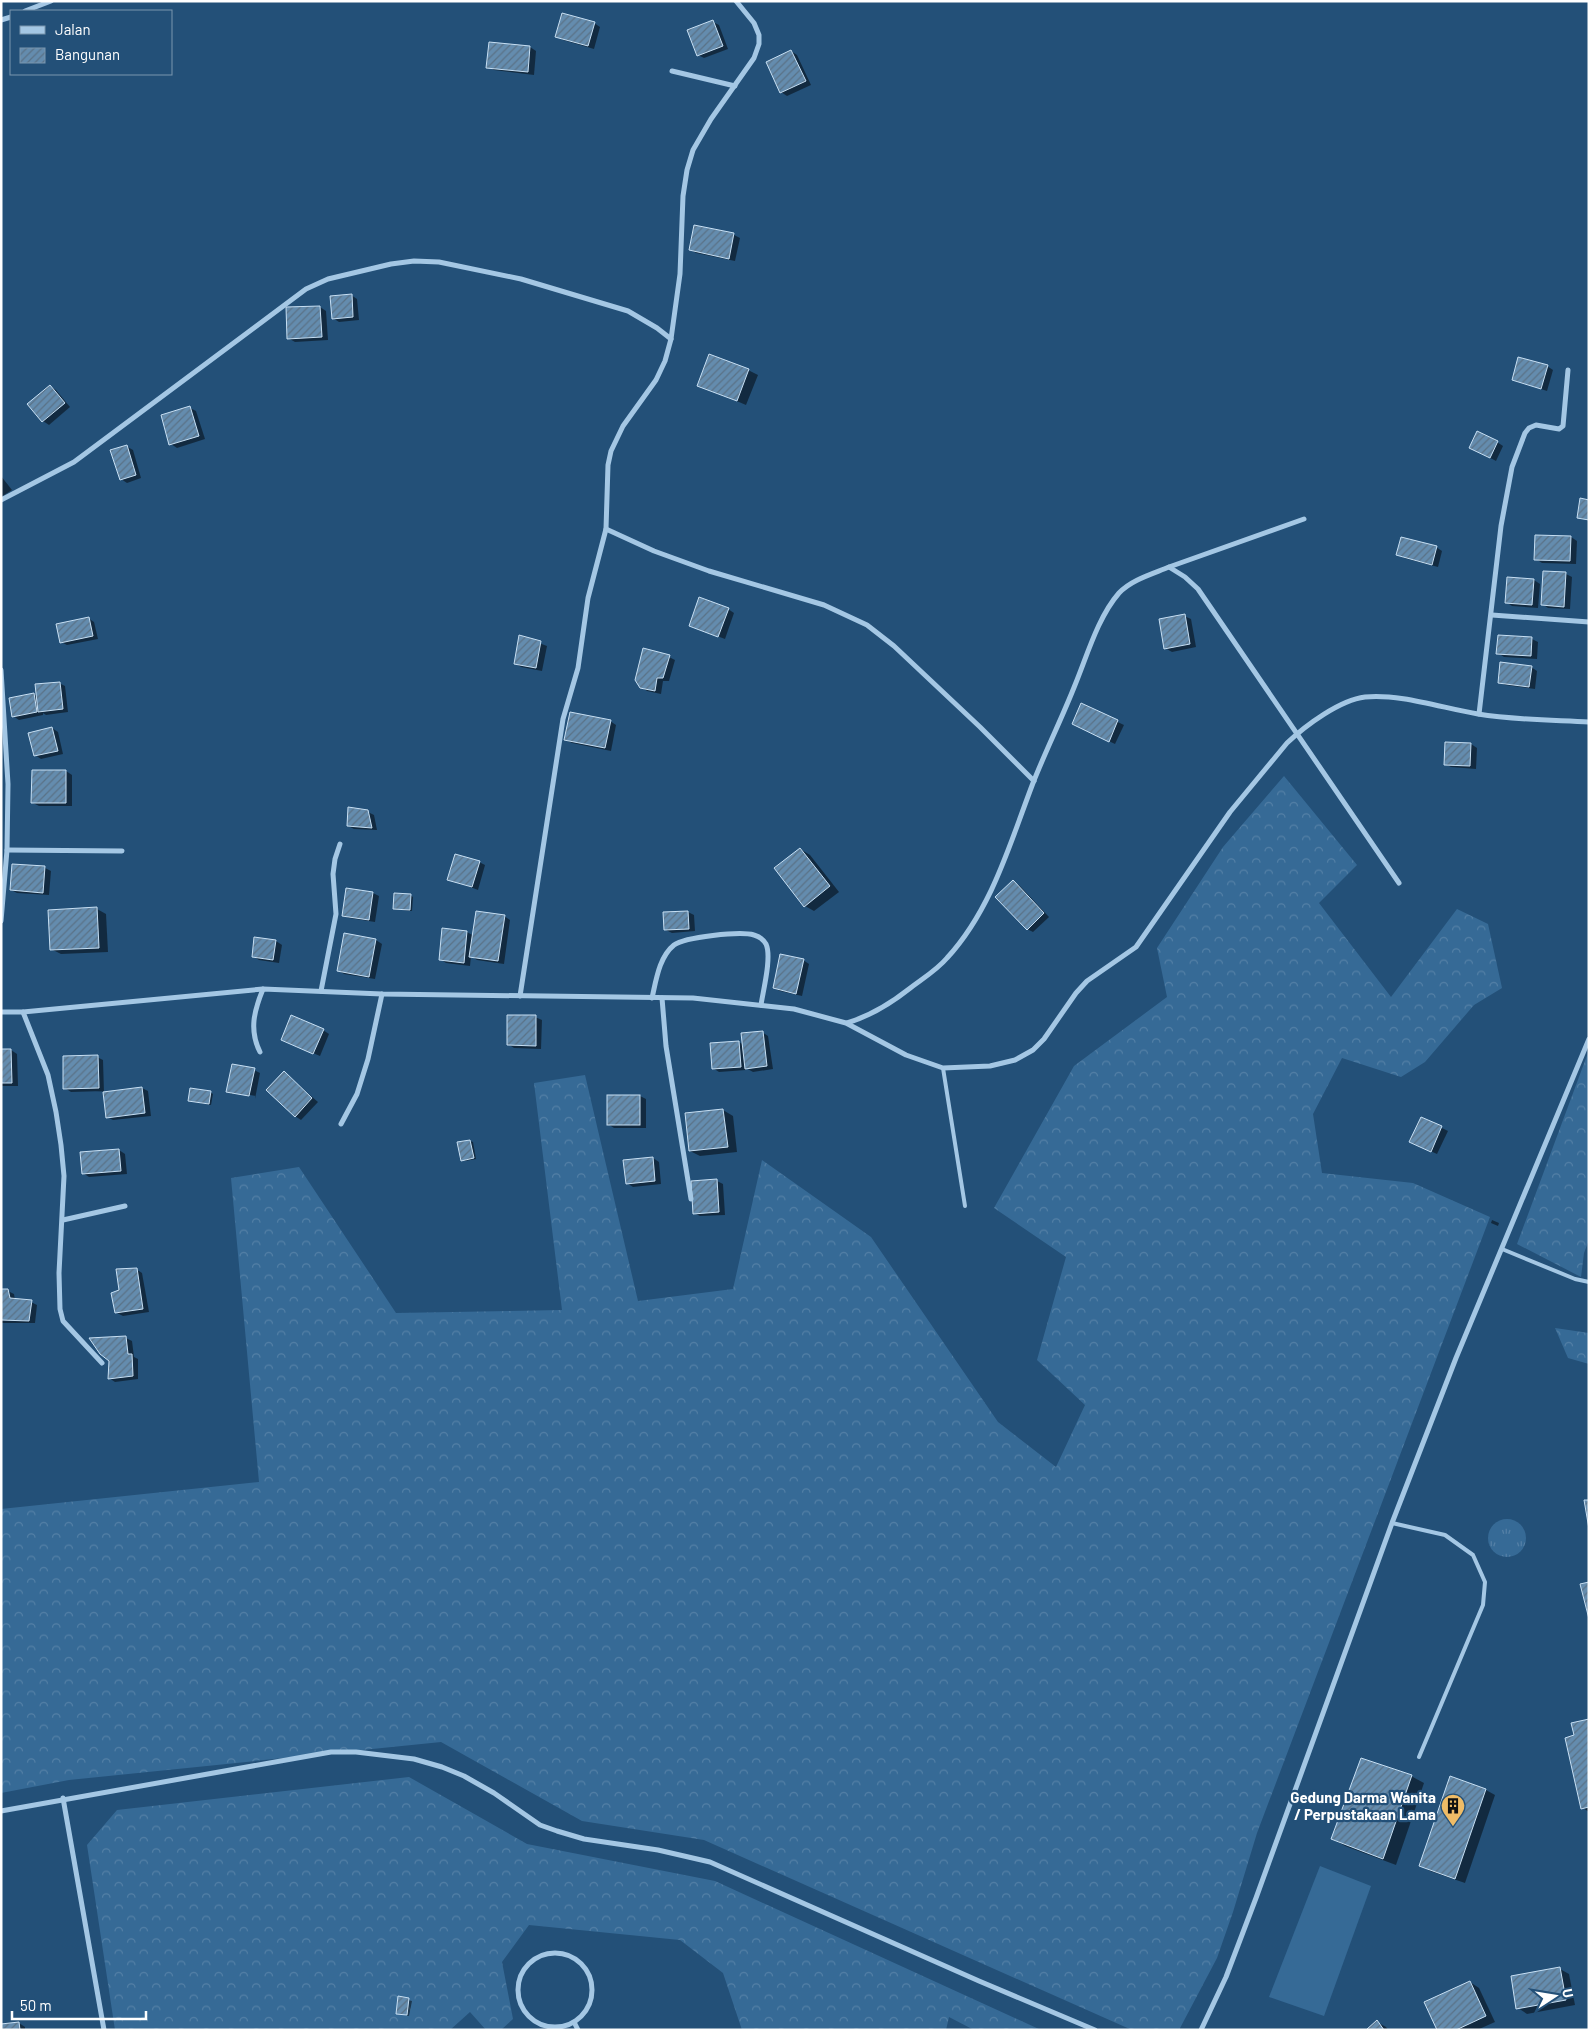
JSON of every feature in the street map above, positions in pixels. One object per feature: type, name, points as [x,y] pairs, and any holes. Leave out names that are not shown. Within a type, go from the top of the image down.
[{"type":"street","points":[[28,10],[52,1]]},
{"type":"street","points":[[520,996],[563,719],[578,668],[588,598],[606,530],[608,465],[611,451],[623,426],[656,380],[665,361],[671,339],[680,274],[683,196],[687,170],[693,150],[702,133],[754,58],[759,44],[759,35],[754,23],[736,1]]},
{"type":"street","points":[[672,71],[735,86]]},
{"type":"street","points":[[1,500],[74,462],[306,289],[328,279],[349,273],[414,261],[439,262],[476,269],[521,279],[628,311],[657,328],[671,339]]},
{"type":"street","points":[[1479,714],[1502,526],[1512,467],[1525,433],[1529,428],[1536,425],[1559,429],[1563,426],[1568,370]]},
{"type":"street","points":[[846,1023],[866,1018],[902,994],[947,959],[971,927],[1000,872],[1034,781],[1106,611],[1120,592],[1132,583],[1169,567],[1304,519]]},
{"type":"street","points":[[606,530],[654,551],[709,571],[824,605],[866,625],[894,646],[1034,781]]},
{"type":"street","points":[[1169,567],[1185,577],[1198,589],[1298,733],[1399,884]]},
{"type":"street","points":[[1492,615],[1589,622]]},
{"type":"street","points":[[1,670],[8,784],[7,850],[1,921]]},
{"type":"street","points":[[1,1012],[23,1012],[263,989],[382,994],[693,998],[794,1009],[846,1023],[906,1055],[943,1068],[990,1066],[1015,1060],[1033,1050],[1087,981],[1104,968],[1125,956],[1143,939],[1230,812],[1298,733],[1335,708],[1365,697],[1381,696],[1479,714],[1589,722]]},
{"type":"street","points":[[321,992],[336,914],[333,874],[340,844]]},
{"type":"street","points":[[7,850],[122,851]]},
{"type":"street","points":[[652,998],[658,974],[668,951],[675,944],[708,936],[753,934],[762,939],[767,947],[768,959],[761,1005]]},
{"type":"street","points":[[260,1052],[254,1036],[253,1018],[263,989]]},
{"type":"street","points":[[341,1124],[360,1085],[368,1059],[382,994]]},
{"type":"street","points":[[662,998],[666,1046],[691,1199]]},
{"type":"street","points":[[23,1012],[48,1075],[56,1112],[64,1176],[59,1272],[60,1308],[63,1321],[102,1363]]},
{"type":"street","points":[[1201,2030],[1226,1976],[1256,1898],[1392,1523],[1456,1358],[1589,1039]]},
{"type":"street","points":[[63,1220],[125,1206]]},
{"type":"street","points":[[1,1810],[331,1752],[356,1752],[414,1759],[464,1776],[494,1793],[540,1825],[584,1839],[658,1850],[710,1862],[1095,2030]]},
{"type":"street","points":[[63,1798],[104,2030]]},
{"type":"street","points":[[552,1952],[565,1953],[585,1967],[590,1978],[592,1991],[590,2003],[584,2014],[574,2022],[563,2026],[551,2027],[539,2024],[529,2017],[521,2007],[518,1983],[522,1971],[530,1961],[540,1955],[552,1952]]},
{"type":"street","points":[[574,2022],[578,2030]]},
{"type":"lane","points":[[943,1068],[965,1206]]},
{"type":"lane","points":[[1502,1249],[1575,1279],[1589,1282]]},
{"type":"lane","points":[[1392,1523],[1445,1535],[1473,1555],[1485,1582],[1482,1605],[1419,1757]]},
{"type":"green space","points":[[1284,776],[1357,865],[1319,903],[1391,997],[1457,909],[1488,924],[1502,988],[1474,1005],[1425,1062],[1401,1077],[1342,1058],[1313,1114],[1322,1173],[1413,1183],[1490,1217],[1257,1833],[1217,1958],[1179,2030],[1132,2030],[704,1840],[582,1821],[441,1742],[69,1780],[1,1793],[1,1509],[259,1482],[231,1178],[299,1167],[396,1313],[562,1310],[534,1083],[585,1075],[638,1301],[733,1289],[762,1160],[871,1237],[998,1422],[1056,1467],[1085,1405],[1037,1360],[1066,1257],[994,1208],[1074,1066],[1167,997],[1157,948],[1223,847]]},
{"type":"green space","points":[[1589,1050],[1589,1240],[1584,1253],[1581,1277],[1517,1244]]},
{"type":"green space","points":[[1555,1328],[1589,1333],[1589,1364],[1568,1358]]},
{"type":"green space","points":[[1507,1519],[1521,1524],[1526,1538],[1521,1552],[1507,1557],[1493,1552],[1488,1538],[1493,1524]]},
{"type":"green space","points":[[409,1777],[527,1844],[715,1881],[1041,2030],[974,2030],[949,2017],[946,2030],[742,2030],[723,1973],[680,1940],[529,1925],[502,1962],[513,2019],[501,2030],[486,2030],[470,2012],[450,2030],[115,2030],[87,1845],[117,1810]]},
{"type":"green space","points":[[1320,1866],[1371,1886],[1324,2016],[1269,1997]]},
{"type":"building","points":[[562,13],[595,22],[588,46],[555,37]]},
{"type":"building","points":[[713,20],[723,46],[697,56],[687,30]]},
{"type":"building","points":[[489,42],[530,46],[528,72],[486,68]]},
{"type":"building","points":[[791,50],[806,81],[780,93],[766,62]]},
{"type":"building","points":[[694,225],[734,233],[729,259],[689,250]]},
{"type":"building","points":[[352,294],[353,317],[332,319],[330,296]]},
{"type":"building","points":[[320,306],[322,337],[287,339],[286,307]]},
{"type":"building","points":[[709,354],[749,369],[737,401],[697,386]]},
{"type":"building","points":[[1518,357],[1548,365],[1541,389],[1512,380]]},
{"type":"building","points":[[50,385],[65,403],[42,422],[27,404]]},
{"type":"building","points":[[190,406],[199,436],[169,445],[161,415]]},
{"type":"building","points":[[1477,431],[1498,441],[1490,458],[1469,448]]},
{"type":"building","points":[[127,445],[136,475],[120,480],[110,450]]},
{"type":"building","points":[[1580,498],[1589,500],[1589,520],[1577,518]]},
{"type":"building","points":[[1535,535],[1571,536],[1570,561],[1534,560]]},
{"type":"building","points":[[1401,537],[1437,546],[1432,565],[1396,555]]},
{"type":"building","points":[[1543,571],[1566,572],[1564,607],[1541,605]]},
{"type":"building","points":[[1507,577],[1534,579],[1532,605],[1505,603]]},
{"type":"building","points":[[699,597],[729,608],[718,637],[689,626]]},
{"type":"building","points":[[1185,614],[1190,644],[1164,649],[1159,619]]},
{"type":"building","points":[[89,617],[93,636],[60,643],[56,624]]},
{"type":"building","points":[[519,635],[541,641],[536,668],[514,664]]},
{"type":"building","points":[[1498,635],[1532,637],[1531,656],[1496,654]]},
{"type":"building","points":[[643,648],[670,655],[663,678],[657,678],[655,691],[640,688],[635,680]]},
{"type":"building","points":[[1500,662],[1532,666],[1529,687],[1498,683]]},
{"type":"building","points":[[60,682],[63,709],[38,712],[35,684]]},
{"type":"building","points":[[34,693],[37,712],[12,717],[9,698]]},
{"type":"building","points":[[1081,703],[1118,720],[1109,742],[1072,724]]},
{"type":"building","points":[[570,712],[611,720],[605,748],[564,740]]},
{"type":"building","points":[[52,727],[58,751],[34,756],[28,733]]},
{"type":"building","points":[[1445,742],[1471,743],[1470,766],[1444,765]]},
{"type":"building","points":[[32,770],[66,770],[66,803],[31,803]]},
{"type":"building","points":[[348,807],[368,810],[372,828],[347,826]]},
{"type":"building","points":[[800,848],[830,886],[804,907],[774,868]]},
{"type":"building","points":[[455,854],[480,861],[472,887],[447,880]]},
{"type":"building","points":[[12,864],[45,866],[43,893],[10,890]]},
{"type":"building","points":[[1013,880],[1044,913],[1027,930],[995,897]]},
{"type":"building","points":[[346,888],[373,892],[369,920],[342,916]]},
{"type":"building","points":[[394,893],[411,894],[410,910],[393,909]]},
{"type":"building","points":[[97,907],[99,948],[50,950],[48,910]]},
{"type":"building","points":[[476,911],[505,915],[498,961],[469,957]]},
{"type":"building","points":[[688,911],[689,929],[664,930],[663,912]]},
{"type":"building","points":[[442,928],[467,931],[464,963],[439,960]]},
{"type":"building","points":[[344,933],[376,939],[369,977],[337,971]]},
{"type":"building","points":[[254,937],[276,940],[273,960],[252,957]]},
{"type":"building","points":[[780,954],[804,959],[796,994],[773,988]]},
{"type":"building","points":[[291,1015],[324,1029],[313,1054],[281,1040]]},
{"type":"building","points":[[507,1015],[536,1015],[536,1046],[507,1045]]},
{"type":"building","points":[[763,1031],[767,1066],[745,1069],[741,1033]]},
{"type":"building","points":[[739,1041],[741,1067],[712,1069],[710,1043]]},
{"type":"building","points":[[1,1049],[11,1049],[12,1083],[1,1083]]},
{"type":"building","points":[[98,1055],[99,1088],[63,1089],[63,1056]]},
{"type":"building","points":[[232,1064],[255,1068],[249,1096],[226,1092]]},
{"type":"building","points":[[284,1071],[312,1098],[295,1117],[266,1090]]},
{"type":"building","points":[[142,1087],[145,1113],[106,1118],[103,1092]]},
{"type":"building","points":[[190,1088],[211,1091],[209,1104],[188,1101]]},
{"type":"building","points":[[607,1095],[640,1095],[640,1125],[607,1125]]},
{"type":"building","points":[[723,1109],[728,1147],[689,1151],[685,1113]]},
{"type":"building","points":[[1421,1117],[1442,1126],[1431,1152],[1409,1142]]},
{"type":"building","points":[[470,1140],[474,1158],[461,1161],[457,1142]]},
{"type":"building","points":[[119,1149],[121,1171],[82,1174],[80,1152]]},
{"type":"building","points":[[653,1157],[655,1181],[626,1184],[623,1160]]},
{"type":"building","points":[[717,1179],[719,1212],[693,1214],[691,1181]]},
{"type":"building","points":[[137,1268],[143,1309],[115,1313],[111,1293],[119,1290],[116,1269]]},
{"type":"building","points":[[1,1289],[8,1289],[10,1298],[32,1300],[29,1321],[1,1320]]},
{"type":"building","points":[[126,1336],[128,1354],[132,1354],[133,1376],[108,1379],[109,1361],[100,1354],[89,1338]]},
{"type":"building","points":[[1584,1500],[1589,1500],[1589,1529]]},
{"type":"building","points":[[1589,1582],[1589,1619],[1580,1584]]},
{"type":"building","points":[[1589,1719],[1589,1807],[1581,1809],[1565,1738],[1574,1735],[1571,1723]]},
{"type":"building","points":[[1361,1758],[1412,1775],[1383,1859],[1331,1839]]},
{"type":"building","name":"Gedung Darma Wanita / Perpustakaan Lama","points":[[1450,1776],[1486,1789],[1455,1879],[1419,1866]]},
{"type":"building","points":[[1560,1967],[1566,2000],[1516,2009],[1511,1976]]},
{"type":"building","points":[[1470,1981],[1486,2016],[1456,2030],[1437,2030],[1424,2002]]},
{"type":"building","points":[[398,1996],[409,1998],[407,2015],[396,2014]]},
{"type":"building","points":[[1377,2020],[1384,2030],[1366,2030]]},
{"type":"building","points":[[19,2022],[20,2030],[1,2030],[1,2024]]},
{"type":"place","name":"Gedung Darma Wanita / Perpustakaan Lama","points":[[1453,1827]]}]
